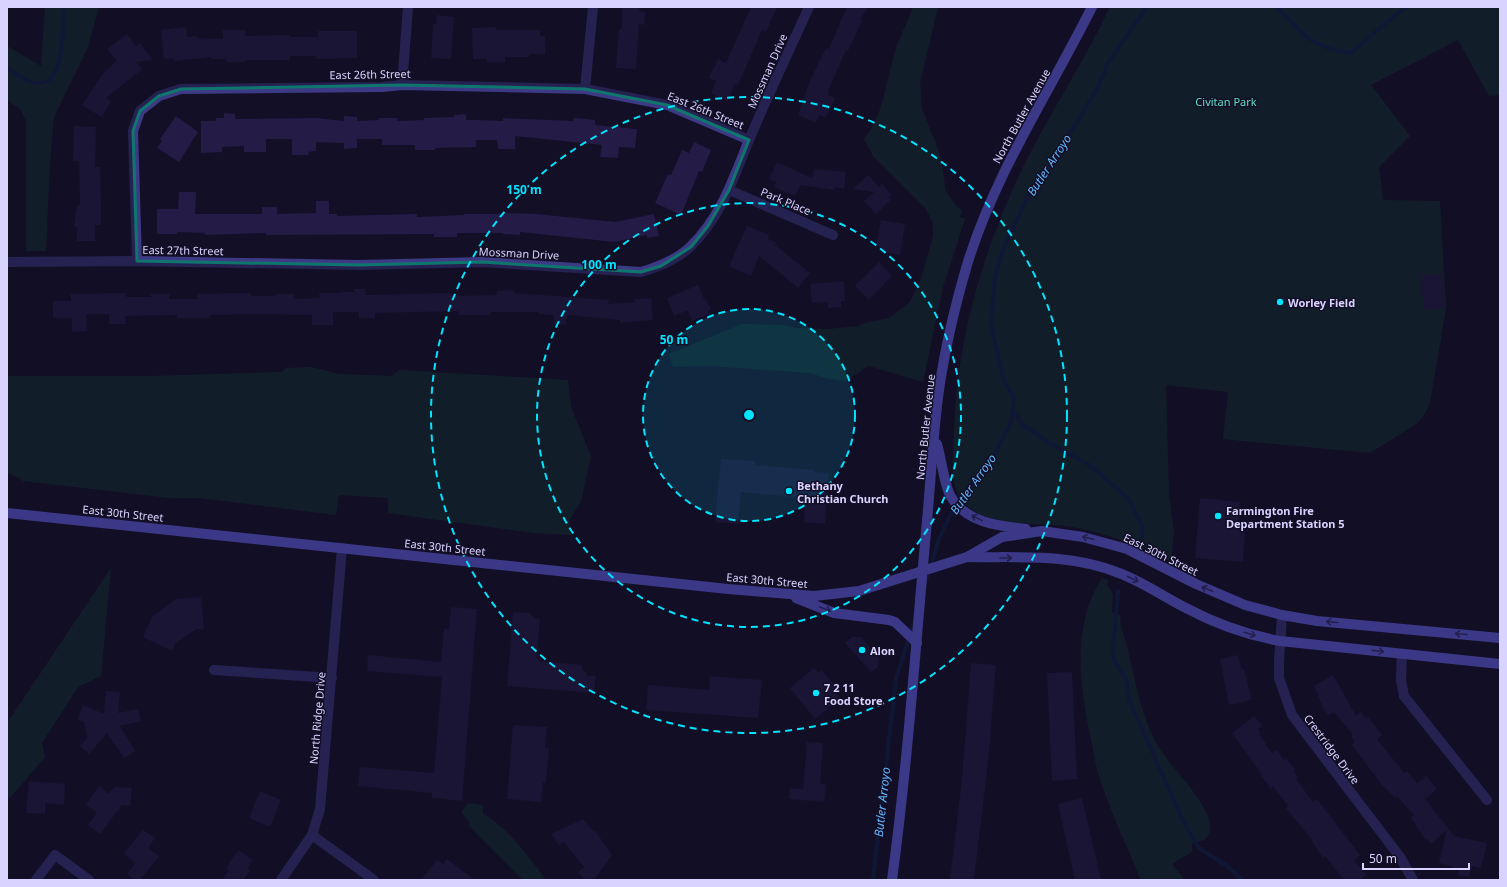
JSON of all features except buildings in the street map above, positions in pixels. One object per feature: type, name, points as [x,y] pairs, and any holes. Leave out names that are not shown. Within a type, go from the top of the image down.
[{"type":"main road","name":"North Butler Avenue","points":[[892,880],[917,643],[922,572],[940,388],[950,330],[964,277],[978,234],[1005,169],[1062,66],[1092,7]]},
{"type":"main road","points":[[935,437],[950,495],[970,515],[981,521],[1000,526],[1042,532]]},
{"type":"main road","name":"East 30th Street","points":[[7,513],[814,596],[843,594],[882,585],[967,558],[1002,537],[1042,532],[1082,537],[1117,546],[1196,584],[1245,605],[1282,615],[1317,621],[1500,638]]},
{"type":"main road","points":[[967,558],[1049,557],[1092,564],[1140,582],[1209,619],[1259,637],[1280,641],[1500,664]]},
{"type":"main road","points":[[789,594],[834,613],[895,622],[917,643]]},
{"type":"street","points":[[402,85],[408,7]]},
{"type":"street","points":[[585,89],[593,7]]},
{"type":"street","name":"Mossman Drive","points":[[359,265],[482,262],[640,272],[661,266],[691,247],[708,226],[729,190],[749,140],[809,7]]},
{"type":"street","name":"East 26th Street","points":[[137,261],[133,131],[140,111],[159,96],[181,89],[382,87],[402,85],[585,89],[667,106],[749,140]]},
{"type":"street","name":"Park Place","points":[[729,190],[833,235]]},
{"type":"street","name":"East 27th Street","points":[[7,262],[137,261],[359,265]]},
{"type":"street","name":"North Ridge Drive","points":[[281,880],[312,835],[318,822],[323,792],[342,548]]},
{"type":"street","name":"Crestridge Drive","points":[[1282,615],[1279,678],[1292,715],[1400,857],[1413,880]]},
{"type":"street","points":[[1402,654],[1401,680],[1404,696],[1487,800]]},
{"type":"street","points":[[214,670],[332,678]]},
{"type":"street","points":[[312,835],[374,880]]},
{"type":"street","points":[[36,880],[55,855],[89,880]]},
{"type":"highlighted area","points":[[402,85],[585,89],[667,105],[749,140],[729,190],[708,226],[691,247],[661,266],[641,272],[482,262],[359,265],[137,261],[133,131],[140,111],[159,96],[181,89]]},
{"type":"green space","points":[[45,7],[99,7],[88,47],[54,117],[50,163],[46,251],[26,251],[26,121],[21,110],[7,100],[7,46],[41,66]]},
{"type":"green space","points":[[913,7],[938,7],[920,83],[922,109],[940,154],[946,192],[958,208],[962,210],[960,217],[965,219],[943,287],[923,382],[869,366],[845,381],[825,378],[811,373],[709,366],[673,367],[669,354],[742,324],[783,325],[795,328],[828,329],[860,326],[860,324],[889,318],[910,302],[921,279],[933,236],[933,223],[926,209],[873,156],[864,139],[875,121],[883,101],[895,52]]},
{"type":"green space","name":"Civitan Park","points":[[1110,7],[1500,7],[1500,95],[1489,96],[1458,40],[1371,85],[1410,136],[1379,167],[1383,200],[1440,201],[1446,308],[1431,397],[1429,406],[1422,418],[1416,424],[1370,453],[1223,439],[1228,392],[1166,385],[1169,495],[1174,532],[1171,562],[1136,545],[1086,530],[1073,527],[1005,521],[980,514],[970,508],[963,501],[955,484],[953,474],[956,399],[960,363],[967,328],[986,258],[998,224],[1027,159]]},
{"type":"green space","points":[[311,367],[339,374],[392,376],[399,370],[568,380],[571,407],[591,456],[581,501],[569,521],[571,535],[534,533],[388,513],[388,498],[339,495],[336,515],[199,498],[170,498],[23,481],[7,473],[7,376],[151,376],[282,372],[286,368]]},
{"type":"green space","points":[[111,568],[101,676],[78,687],[42,743],[45,757],[10,798],[7,796],[7,723]]},
{"type":"green space","points":[[1102,578],[1108,580],[1107,585],[1113,594],[1112,613],[1120,615],[1121,627],[1141,705],[1152,735],[1160,749],[1206,811],[1210,832],[1205,840],[1192,843],[1192,852],[1172,864],[1185,880],[1141,880],[1113,815],[1098,772],[1087,720],[1081,678],[1081,657],[1082,636],[1086,616],[1092,597]]},
{"type":"green space","points":[[468,803],[483,805],[483,813],[510,835],[546,880],[523,880],[468,825],[470,823],[461,812]]},
{"type":"waterway","points":[[7,68],[28,81],[41,83],[50,79],[56,70],[60,58],[64,7]]},
{"type":"waterway","name":"Butler Arroyo","points":[[925,584],[939,539],[954,508],[991,461],[1011,423],[1014,398],[1004,381],[991,325],[995,276],[1003,250],[1030,192],[1047,171],[1100,83],[1108,63],[1147,7]]},
{"type":"waterway","points":[[1277,7],[1301,32],[1317,44],[1338,51],[1351,53],[1406,7]]},
{"type":"waterway","points":[[1012,410],[1023,425],[1049,443],[1088,464],[1128,498],[1143,527],[1141,538]]},
{"type":"waterway","points":[[1118,591],[1113,648],[1114,660],[1126,679],[1129,700],[1184,823],[1199,848],[1227,866],[1242,880]]},
{"type":"waterway","name":"Butler Arroyo","points":[[873,880],[896,679],[914,622]]},
{"type":"place","name":"Worley Field","points":[[1280,302]]},
{"type":"place","name":"Bethany Christian Church","points":[[789,491]]},
{"type":"place","name":"Farmington Fire Department Station 5","points":[[1218,516]]},
{"type":"place","name":"Alon","points":[[862,650]]},
{"type":"place","name":"7 2 11 Food Store","points":[[816,693]]}]
